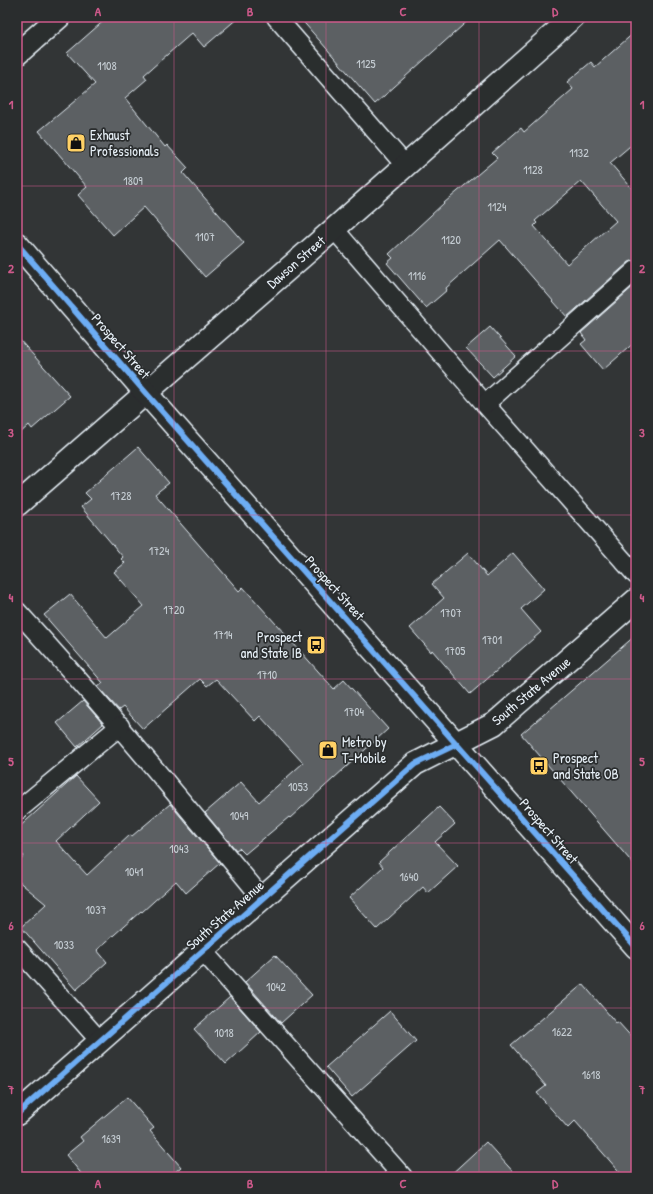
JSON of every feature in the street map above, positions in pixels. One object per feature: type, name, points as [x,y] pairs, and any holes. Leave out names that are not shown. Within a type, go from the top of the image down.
[{"type":"street","points":[[17,54],[58,17]]},
{"type":"street","name":"Dawson Street","points":[[17,505],[334,229],[573,17]]},
{"type":"street","name":"Prospect Street","points":[[17,244],[145,392],[636,948]]},
{"type":"street","name":"South State Avenue","points":[[17,1114],[415,764],[494,724],[636,600]]},
{"type":"lane","points":[[276,17],[405,165]]},
{"type":"lane","points":[[334,229],[636,575]]},
{"type":"lane","points":[[486,404],[636,270]]},
{"type":"lane","points":[[17,611],[76,675],[120,726],[262,898]]},
{"type":"lane","points":[[17,811],[120,726]]},
{"type":"lane","points":[[17,948],[100,1041]]},
{"type":"lane","points":[[203,951],[403,1177]]},
{"type":"building","points":[[108,17],[239,17],[204,47],[192,33],[144,75],[147,79],[125,98],[165,147],[167,145],[188,168],[183,173],[244,243],[205,277],[144,207],[113,235],[78,195],[87,187],[39,131],[95,84],[67,53]]},
{"type":"building","points":[[299,17],[472,17],[375,104]]},
{"type":"building","points":[[636,31],[636,141],[610,163],[636,193],[636,260],[629,262],[567,317],[500,240],[426,308],[387,263],[393,258],[389,254],[444,203],[497,158],[492,153],[521,128],[524,132],[573,89],[567,82],[591,62],[595,67]],"holes":[[[581,181],[616,221],[567,264],[534,226],[537,223],[535,221]]]},
{"type":"building","points":[[636,284],[636,341],[603,370],[581,344],[586,340],[581,333]]},
{"type":"building","points":[[490,327],[516,356],[493,377],[466,348]]},
{"type":"building","points":[[17,337],[70,396],[32,429],[29,425],[17,436]]},
{"type":"building","points":[[138,447],[169,483],[155,494],[239,591],[243,587],[334,689],[344,680],[388,729],[290,818],[289,817],[245,854],[239,848],[236,850],[205,813],[241,782],[259,802],[303,763],[260,716],[255,721],[216,679],[207,686],[200,679],[143,729],[123,707],[119,710],[98,687],[103,683],[44,615],[70,594],[107,638],[144,606],[114,572],[125,563],[121,559],[123,557],[81,507],[91,499],[85,493]]},
{"type":"building","points":[[468,553],[487,576],[513,553],[544,589],[521,609],[541,632],[470,694],[432,650],[431,652],[410,628],[444,598],[432,584]]},
{"type":"building","points":[[636,635],[636,867],[521,734]]},
{"type":"building","points":[[83,701],[103,724],[77,747],[57,723]]},
{"type":"building","points":[[76,776],[99,801],[56,841],[87,875],[130,835],[132,836],[170,804],[220,863],[186,893],[176,881],[142,912],[141,911],[97,950],[107,962],[76,990],[21,927],[46,904],[17,880],[17,865],[24,856],[17,849],[17,829]]},
{"type":"building","points":[[439,807],[455,824],[435,842],[458,866],[428,893],[423,887],[377,929],[349,898],[383,867],[379,862]]},
{"type":"building","points":[[275,955],[312,995],[281,1023],[245,982]]},
{"type":"building","points":[[583,984],[616,1023],[618,1022],[636,1042],[636,1177],[624,1177],[575,1121],[568,1128],[537,1093],[546,1086],[511,1045]]},
{"type":"building","points":[[230,997],[261,1032],[226,1064],[194,1029]]},
{"type":"building","points":[[390,1011],[416,1041],[352,1097],[326,1067]]},
{"type":"building","points":[[127,1097],[154,1128],[150,1131],[181,1167],[169,1177],[84,1177],[66,1155],[83,1141],[80,1137]]},
{"type":"building","points":[[486,1142],[518,1177],[448,1177]]},
{"type":"cycle path","points":[[17,244],[145,392],[636,947]]},
{"type":"cycle path","points":[[17,1114],[415,764],[457,744]]},
{"type":"place","name":"Exhaust Professionals","points":[[76,143]]},
{"type":"place","name":"Prospect and State IB","points":[[316,645]]},
{"type":"place","name":"Metro by T-Mobile","points":[[328,750]]},
{"type":"place","name":"Prospect and State OB","points":[[539,766]]}]
